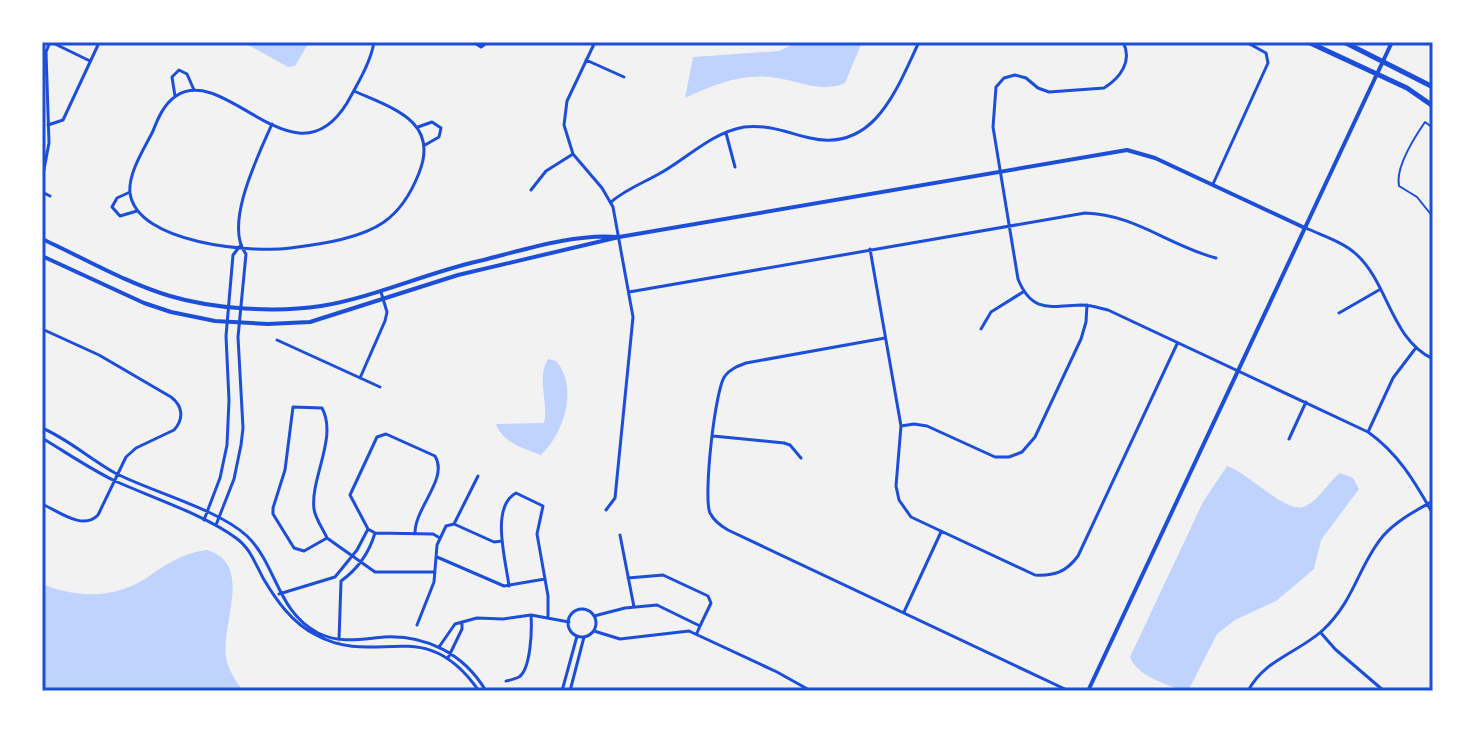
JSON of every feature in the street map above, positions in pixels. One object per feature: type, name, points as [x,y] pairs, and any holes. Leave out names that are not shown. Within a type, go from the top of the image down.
[{"type":"highway","points":[[1308,42],[1407,88],[1433,106]]},
{"type":"highway","points":[[1344,42],[1433,87]]},
{"type":"street","points":[[42,180],[49,143],[46,52],[50,42],[90,61]]},
{"type":"street","points":[[354,91],[397,111],[418,127],[424,145],[423,163],[409,194],[397,211],[371,229],[289,248],[240,246],[191,240],[148,222],[137,211],[130,192],[135,170],[161,113],[175,96],[194,90],[221,97],[272,124],[299,132],[325,129],[338,118],[354,91],[374,42]]},
{"type":"street","points":[[473,42],[481,47],[488,42]]},
{"type":"street","points":[[595,42],[565,110],[565,132],[573,154],[611,202],[629,292],[633,332],[615,498],[606,510]]},
{"type":"street","points":[[611,202],[670,167],[703,142],[747,127],[790,131],[816,139],[841,139],[856,134],[885,109],[919,42]]},
{"type":"street","points":[[1123,42],[1128,54],[1125,65],[1104,88],[1049,92],[1015,75],[999,82],[994,92],[992,116],[1018,279],[1023,292],[1033,302],[1046,307],[1087,305],[1108,310],[1368,432],[1399,459],[1433,514]]},
{"type":"street","points":[[1213,184],[1268,63],[1266,53],[1246,42]]},
{"type":"street","points":[[1088,691],[1392,42]]},
{"type":"street","points":[[48,125],[63,120],[98,45]]},
{"type":"street","points":[[586,60],[624,77]]},
{"type":"street","points":[[175,96],[172,77],[179,70],[187,74],[194,90]]},
{"type":"street","points":[[418,127],[432,122],[441,128],[439,137],[424,145]]},
{"type":"street","points":[[216,525],[234,479],[243,428],[238,360],[246,254],[240,246],[240,213],[244,190],[272,124]]},
{"type":"street","points":[[726,133],[735,167]]},
{"type":"street","points":[[42,256],[144,303],[171,312],[239,322],[310,322],[458,275],[619,237],[1127,150],[1155,158],[1213,184],[1357,255],[1403,333],[1416,348],[1433,359]]},
{"type":"street","points":[[531,190],[546,171],[573,154]]},
{"type":"street","points":[[42,192],[50,196]]},
{"type":"street","points":[[130,192],[117,198],[112,207],[120,216],[137,211]]},
{"type":"street","points":[[629,292],[1085,213],[1126,219],[1200,254],[1216,258]]},
{"type":"street","points":[[42,239],[171,297],[284,310],[323,306],[501,255],[598,235],[619,237]]},
{"type":"street","points":[[204,520],[220,478],[227,445],[229,412],[225,358],[228,305],[233,255],[240,246]]},
{"type":"street","points":[[870,249],[901,426],[896,486],[899,500],[911,517],[1035,575],[1052,576],[1068,568],[1078,556],[1178,343]]},
{"type":"street","points":[[360,378],[384,325],[387,312],[381,289]]},
{"type":"street","points":[[1339,313],[1379,290]]},
{"type":"street","points":[[981,329],[991,312],[1023,292]]},
{"type":"street","points":[[901,426],[927,426],[995,457],[1009,457],[1022,452],[1035,437],[1081,339],[1087,305]]},
{"type":"street","points":[[42,329],[103,357],[171,397],[178,404],[181,418],[177,428],[132,450],[123,460],[98,515],[88,522],[83,523],[42,504]]},
{"type":"street","points":[[885,338],[746,363],[725,375],[719,387],[713,436],[707,499],[710,513],[718,524],[1068,690]]},
{"type":"street","points":[[277,340],[380,387]]},
{"type":"street","points":[[1368,432],[1393,378],[1416,348]]},
{"type":"street","points":[[1289,439],[1306,402]]},
{"type":"street","points":[[327,538],[304,551],[297,550],[273,514],[285,470],[293,407],[317,406],[325,414],[325,446],[313,507],[327,538],[375,572],[435,572]]},
{"type":"street","points":[[42,428],[117,474],[238,529],[256,547],[288,614],[305,628],[339,641],[368,647],[412,645],[436,652],[467,674],[478,691],[485,689],[467,666],[439,647],[393,637],[339,641]]},
{"type":"street","points":[[415,534],[415,523],[439,473],[439,462],[435,456],[386,434],[377,437],[350,495],[368,529],[375,533],[415,534],[433,534],[440,538]]},
{"type":"street","points":[[713,436],[784,443],[790,445],[801,458]]},
{"type":"street","points":[[42,438],[113,480],[216,525],[238,539],[249,550],[278,594]]},
{"type":"street","points":[[454,524],[478,476]]},
{"type":"street","points":[[509,586],[500,518],[512,494],[542,504],[544,509],[537,534],[548,617]]},
{"type":"street","points":[[1248,691],[1254,679],[1270,663],[1321,633],[1354,592],[1383,536],[1400,520],[1433,501]]},
{"type":"street","points":[[417,625],[431,591],[437,545],[446,526],[454,524],[494,542],[503,540]]},
{"type":"street","points":[[278,594],[335,577],[368,529]]},
{"type":"street","points":[[903,613],[941,532]]},
{"type":"street","points":[[339,641],[341,581],[361,562],[375,533]]},
{"type":"street","points":[[620,535],[634,607]]},
{"type":"street","points":[[249,550],[256,547]]},
{"type":"street","points":[[437,557],[498,584],[509,586],[545,579]]},
{"type":"street","points":[[628,578],[663,575],[704,593],[710,599],[696,635]]},
{"type":"street","points":[[335,577],[341,581]]},
{"type":"street","points":[[594,616],[594,631],[584,637],[577,636],[570,629],[569,622],[574,613],[581,610],[594,616],[657,605],[700,626]]},
{"type":"street","points":[[506,681],[517,678],[524,670],[532,639],[531,615]]},
{"type":"street","points":[[436,652],[455,624],[477,618],[503,619],[531,615],[569,622]]},
{"type":"street","points":[[448,658],[462,623]]},
{"type":"street","points":[[594,631],[620,639],[689,631],[811,691]]},
{"type":"street","points":[[1321,633],[1384,691]]},
{"type":"street","points":[[562,691],[577,636]]},
{"type":"street","points":[[393,637],[394,644]]},
{"type":"street","points":[[570,691],[584,637]]},
{"type":"lane","points":[[1433,128],[1425,122],[1397,177],[1399,186],[1417,197],[1433,217]]},
{"type":"water","points":[[243,42],[309,42],[295,66],[288,67]]},
{"type":"water","points":[[798,42],[862,42],[845,83],[836,86],[820,87],[777,78],[753,77],[718,84],[685,98],[693,57],[779,51]]},
{"type":"water","points":[[548,359],[556,361],[563,372],[567,384],[566,410],[556,435],[541,455],[508,440],[496,424],[544,423],[543,374]]},
{"type":"water","points":[[1227,466],[1296,507],[1313,501],[1340,473],[1353,478],[1359,489],[1321,540],[1314,569],[1276,601],[1235,620],[1217,634],[1188,691],[1184,691],[1145,674],[1130,657],[1203,502]]},
{"type":"water","points":[[207,550],[221,557],[229,568],[232,596],[226,657],[230,671],[243,691],[42,691],[42,584],[81,594],[107,593],[133,586],[167,564]]}]
